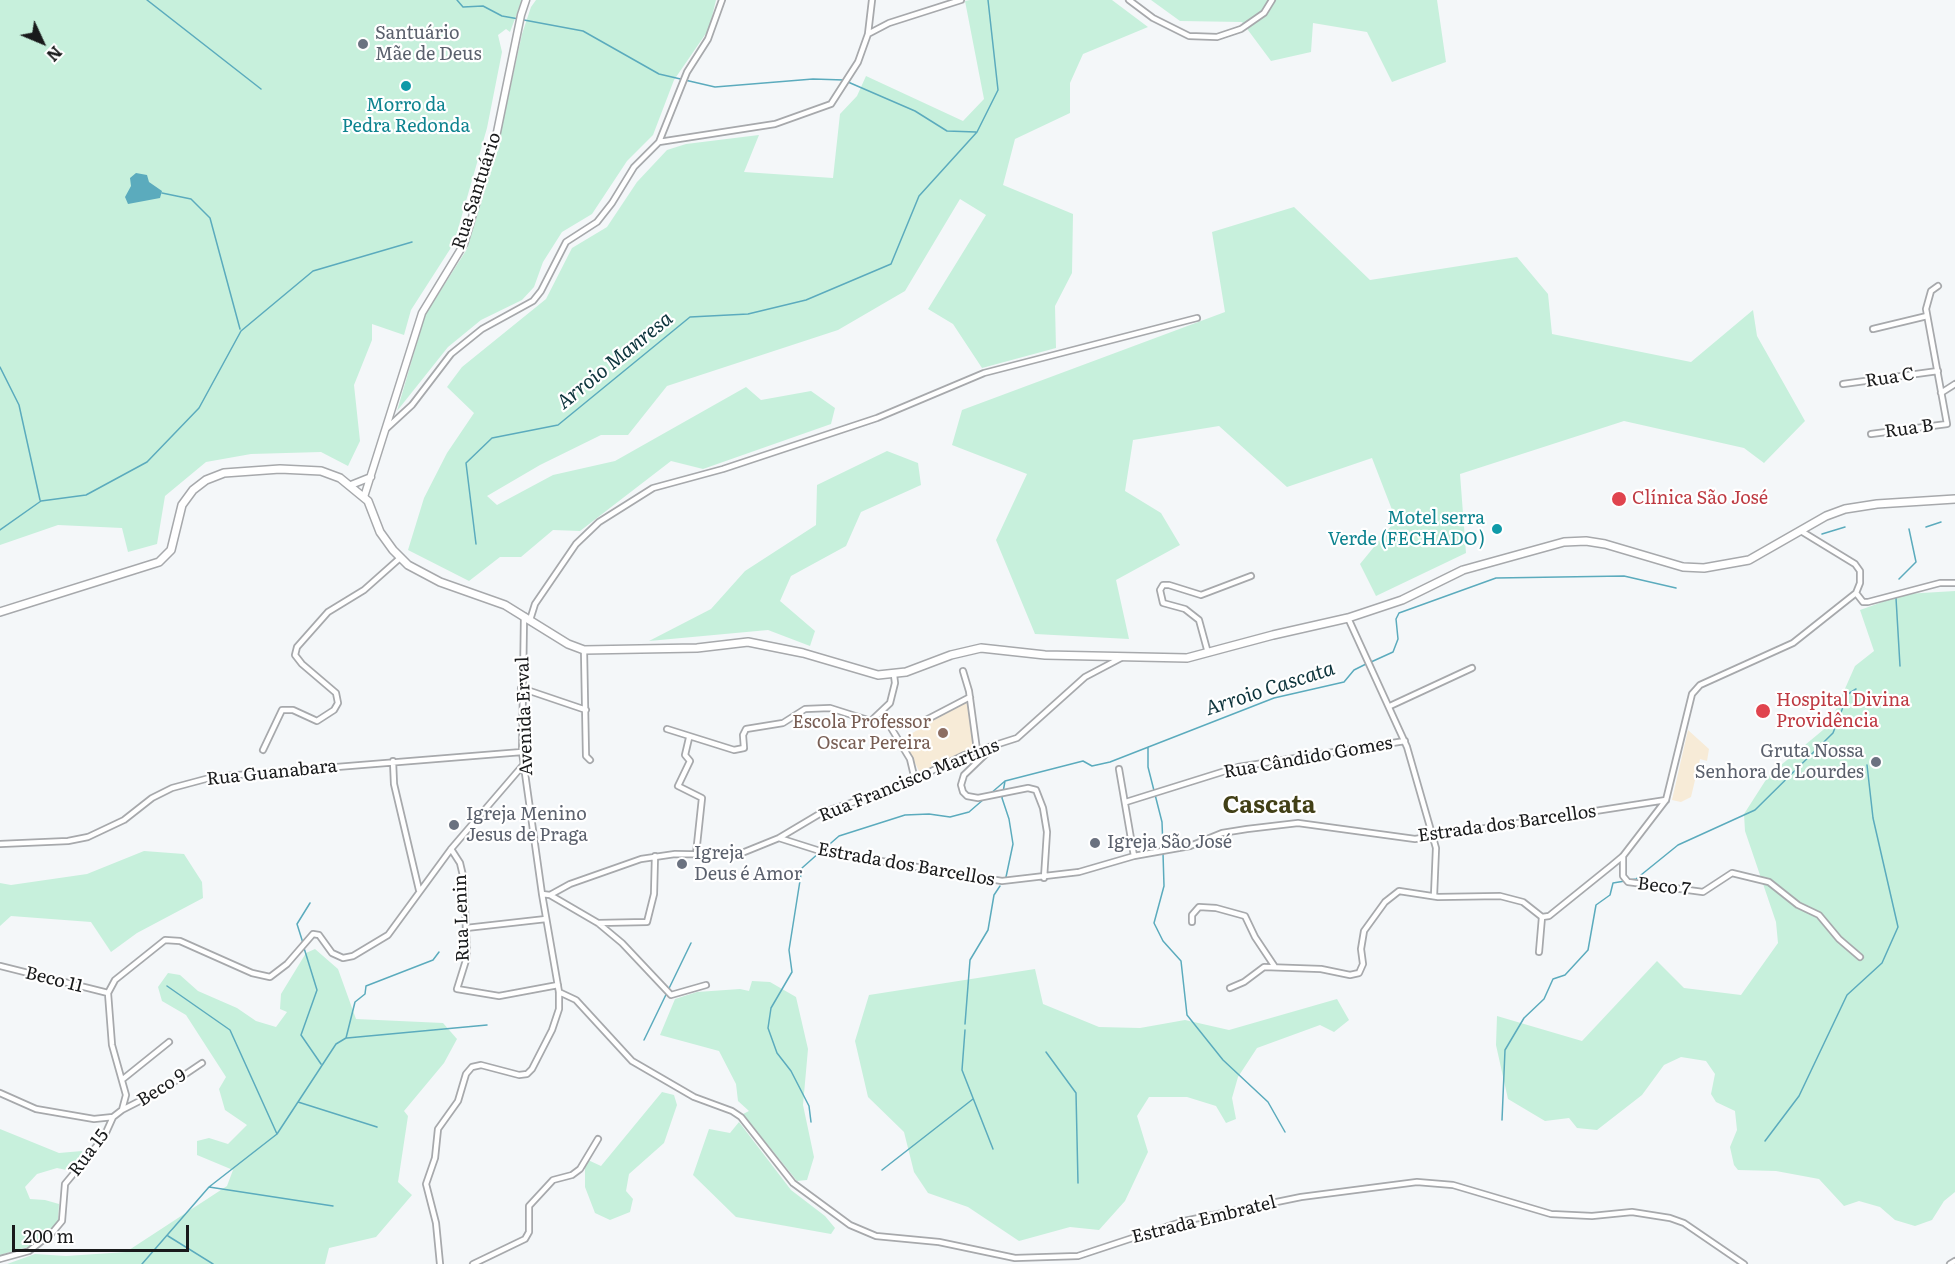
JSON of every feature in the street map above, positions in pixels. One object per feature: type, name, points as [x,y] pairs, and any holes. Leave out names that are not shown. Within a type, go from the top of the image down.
[{"type":"main road","points":[[0,612],[159,562],[171,550],[182,505],[193,490],[206,480],[224,473],[306,470],[340,478],[364,497],[380,532],[400,558],[441,582],[492,599],[568,644],[584,650],[697,648],[748,642],[803,653],[868,674],[894,675],[981,648],[1045,655],[1165,659],[1208,653],[1348,618],[1402,600],[1463,570],[1564,542],[1586,541],[1605,544],[1683,567],[1704,568],[1749,560],[1826,516],[1845,509],[1877,504],[1955,500]]},
{"type":"street","name":"Rua Santuário","points":[[364,497],[422,313],[464,244],[496,137],[526,0]]},
{"type":"street","points":[[386,429],[412,405],[451,354],[482,329],[533,301],[541,291],[566,242],[597,222],[634,167],[659,142],[687,72],[708,39],[722,0]]},
{"type":"street","points":[[659,142],[775,124],[831,104],[858,62],[868,34],[872,0]]},
{"type":"street","points":[[868,34],[889,23],[961,0]]},
{"type":"street","points":[[1129,0],[1153,18],[1189,36],[1217,37],[1241,29],[1264,13],[1272,0]]},
{"type":"street","points":[[1938,286],[1931,291],[1926,300],[1941,393]]},
{"type":"street","points":[[1873,329],[1927,316]]},
{"type":"street","points":[[527,618],[576,544],[599,522],[653,488],[723,469],[877,418],[984,374],[1197,318]]},
{"type":"street","name":"Rua C","points":[[1843,384],[1938,371]]},
{"type":"street","name":"Rua B","points":[[1871,434],[1947,424],[1941,393],[1955,384]]},
{"type":"street","points":[[351,485],[371,477]]},
{"type":"street","points":[[1230,988],[1244,982],[1264,967],[1322,969],[1350,975],[1359,973],[1363,964],[1361,949],[1363,935],[1385,902],[1399,891],[1434,896],[1500,896],[1523,902],[1542,917],[1549,916],[1623,856],[1666,800],[1689,703],[1696,689],[1700,685],[1793,643],[1856,593],[1860,583],[1860,572],[1856,564],[1801,531]]},
{"type":"street","points":[[263,750],[282,710],[293,710],[317,721],[334,710],[338,704],[336,693],[302,664],[295,655],[297,647],[328,612],[364,590],[400,558]]},
{"type":"street","points":[[1208,653],[1199,620],[1185,609],[1163,603],[1160,590],[1163,585],[1169,585],[1201,595],[1251,576]]},
{"type":"street","points":[[1856,593],[1863,602],[1868,602],[1940,583],[1955,583]]},
{"type":"street","name":"Avenida Erval","points":[[440,1264],[436,1223],[426,1184],[435,1158],[438,1129],[458,1101],[466,1074],[472,1067],[481,1065],[519,1075],[526,1074],[532,1069],[552,1030],[559,1009],[558,985],[542,894],[522,752],[521,688],[527,618]]},
{"type":"street","points":[[1348,618],[1405,741],[1436,848],[1434,896]]},
{"type":"street","points":[[584,650],[586,756],[590,760]]},
{"type":"street","name":"Rua Francisco Martins","points":[[779,838],[821,813],[915,780],[977,750],[992,748],[1017,738],[1085,677],[1122,657]]},
{"type":"street","points":[[1390,706],[1472,668]]},
{"type":"street","points":[[963,671],[970,697],[977,750]]},
{"type":"street","points":[[667,729],[689,738],[740,750],[744,748],[743,735],[746,729],[783,723],[805,708],[830,708],[866,721],[874,720],[893,697],[894,675]]},
{"type":"street","points":[[521,688],[586,710]]},
{"type":"street","points":[[924,721],[970,697]]},
{"type":"street","points":[[882,713],[910,759],[915,780]]},
{"type":"street","points":[[689,738],[685,753],[690,761],[678,786],[702,798],[696,854]]},
{"type":"street","name":"Rua Cândido Gomes","points":[[1126,802],[1238,767],[1405,741]]},
{"type":"street","points":[[992,748],[964,775],[961,785],[963,792],[967,796],[978,798],[1028,788],[1036,790],[1043,808],[1047,832],[1044,878]]},
{"type":"street","name":"Rua Guanabara","points":[[0,844],[68,841],[88,837],[124,820],[152,798],[172,788],[213,777],[522,752]]},
{"type":"street","points":[[393,761],[394,784],[419,891]]},
{"type":"street","points":[[122,1110],[126,1095],[112,1044],[108,993],[115,980],[165,940],[180,941],[252,973],[270,977],[287,964],[313,934],[320,935],[332,953],[342,958],[352,956],[388,935],[451,849],[524,764]]},
{"type":"street","points":[[1119,769],[1134,856]]},
{"type":"street","name":"Estrada dos Barcellos","points":[[779,838],[820,851],[1002,881],[1044,878],[1134,856],[1190,846],[1222,833],[1299,823],[1382,837],[1432,838],[1666,800]]},
{"type":"street","points":[[550,895],[570,884],[655,856],[737,855],[779,838]]},
{"type":"street","name":"Rua Lenin","points":[[451,849],[460,863],[465,880],[467,957],[457,989],[499,996],[558,985]]},
{"type":"street","points":[[598,923],[647,922],[654,894],[655,856]]},
{"type":"street","name":"Beco 7","points":[[1623,856],[1623,876],[1628,882],[1703,892],[1732,873],[1769,882],[1798,905],[1819,915],[1839,939],[1860,957]]},
{"type":"street","points":[[542,894],[550,895],[598,923],[622,943],[671,995],[706,985]]},
{"type":"street","points":[[1192,922],[1192,915],[1199,907],[1216,908],[1245,916],[1255,937],[1275,967]]},
{"type":"street","points":[[1539,952],[1542,917]]},
{"type":"street","points":[[466,928],[546,919]]},
{"type":"street","name":"Beco 11","points":[[0,966],[108,993]]},
{"type":"street","name":"Estrada Embratel","points":[[559,992],[576,1000],[632,1061],[694,1097],[732,1111],[741,1117],[792,1184],[850,1225],[876,1236],[952,1244],[1015,1258],[1078,1256],[1184,1221],[1301,1197],[1417,1182],[1453,1185],[1551,1214],[1592,1216],[1632,1212],[1670,1218],[1684,1223],[1744,1264]]},
{"type":"street","points":[[123,1079],[169,1042]]},
{"type":"street","name":"Beco 9","points":[[113,1117],[165,1088],[202,1063]]},
{"type":"street","points":[[0,1093],[36,1110],[94,1119],[113,1117]]},
{"type":"street","name":"Rua 15","points":[[0,1259],[29,1251],[52,1233],[62,1221],[65,1184],[104,1137],[113,1117]]},
{"type":"street","points":[[473,1264],[525,1239],[529,1232],[529,1206],[553,1180],[572,1175],[580,1169],[598,1139]]},
{"type":"street","points":[[1950,1264],[1955,1261]]},
{"type":"shaded area","name":"Escola Professor Oscar Pereira","points":[[965,700],[972,715],[975,749],[951,758],[921,775],[903,739]]},
{"type":"shaded area","points":[[1688,730],[1709,749],[1707,761],[1700,759],[1691,797],[1681,802],[1672,800]]},
{"type":"green space","points":[[0,0],[522,0],[510,32],[506,29],[498,35],[502,52],[487,128],[454,243],[411,310],[404,335],[372,324],[372,340],[354,385],[360,441],[348,466],[321,452],[251,454],[206,462],[165,496],[157,544],[128,552],[122,528],[58,525],[0,545]]},
{"type":"green space","points":[[536,0],[716,0],[709,29],[674,80],[653,135],[627,161],[592,214],[562,232],[543,262],[534,287],[522,300],[481,320],[448,347],[397,411],[425,315],[467,249],[501,131],[522,34],[531,7]]},
{"type":"green space","points":[[1112,0],[1148,27],[1083,54],[1070,83],[1070,113],[1015,139],[1003,185],[1073,214],[1072,273],[1055,306],[1056,348],[982,368],[953,324],[928,309],[986,215],[960,199],[905,291],[838,330],[667,386],[628,435],[601,435],[540,465],[487,496],[497,505],[553,475],[615,461],[746,387],[761,400],[811,391],[835,408],[831,424],[703,469],[671,461],[580,531],[553,530],[521,557],[500,557],[469,581],[408,550],[424,498],[447,453],[474,413],[447,387],[462,367],[546,299],[572,248],[607,227],[637,182],[667,150],[686,144],[759,135],[744,172],[833,178],[840,114],[857,96],[866,76],[963,121],[984,99],[965,1]]},
{"type":"green space","points":[[1151,0],[1437,0],[1446,62],[1392,82],[1367,32],[1313,23],[1311,52],[1271,61],[1242,22],[1180,21]]},
{"type":"green space","points":[[1294,207],[1370,280],[1517,257],[1548,294],[1552,334],[1691,362],[1753,310],[1757,336],[1805,421],[1764,463],[1744,448],[1624,421],[1460,474],[1466,553],[1376,596],[1360,564],[1396,520],[1372,458],[1287,487],[1219,426],[1133,440],[1125,491],[1161,513],[1180,545],[1116,580],[1129,639],[1035,634],[996,540],[1027,474],[952,445],[962,410],[1225,312],[1212,232]]},
{"type":"green space","points":[[887,451],[918,463],[921,485],[861,512],[846,546],[791,576],[780,601],[815,631],[810,646],[768,630],[649,641],[711,609],[745,571],[816,525],[817,485]]},
{"type":"green space","points":[[1955,591],[1955,1192],[1944,1201],[1932,1220],[1915,1226],[1895,1220],[1880,1207],[1859,1201],[1844,1206],[1819,1179],[1776,1171],[1738,1170],[1734,1165],[1730,1147],[1737,1130],[1735,1111],[1716,1102],[1711,1094],[1715,1074],[1706,1061],[1681,1057],[1664,1065],[1642,1095],[1597,1130],[1577,1128],[1569,1118],[1545,1121],[1508,1099],[1496,1045],[1497,1016],[1582,1041],[1657,961],[1684,988],[1741,995],[1778,943],[1776,922],[1745,831],[1744,814],[1769,775],[1829,725],[1855,666],[1874,651],[1860,610],[1905,594]]},
{"type":"green space","points":[[144,851],[184,854],[202,882],[203,898],[137,933],[111,952],[91,922],[11,916],[0,926],[0,883],[11,885],[87,874]]},
{"type":"green space","points":[[315,949],[338,969],[356,1019],[443,1023],[457,1039],[444,1063],[404,1111],[408,1116],[398,1182],[412,1195],[376,1237],[329,1248],[325,1264],[7,1264],[35,1254],[66,1256],[126,1252],[227,1186],[233,1170],[197,1155],[197,1141],[209,1138],[228,1144],[247,1125],[225,1110],[219,1089],[226,1077],[186,1015],[162,1001],[158,987],[168,973],[180,975],[198,991],[237,1008],[256,1021],[276,1027],[287,1012],[280,1009],[281,994],[306,953]]},
{"type":"green space","points":[[1035,969],[1043,1004],[1099,1027],[1140,1028],[1185,1020],[1229,1030],[1337,999],[1349,1020],[1334,1032],[1320,1025],[1257,1048],[1238,1077],[1232,1098],[1236,1119],[1226,1123],[1216,1106],[1187,1097],[1149,1097],[1137,1116],[1148,1152],[1125,1201],[1099,1230],[1070,1227],[1019,1241],[968,1207],[928,1193],[914,1172],[904,1132],[868,1097],[855,1041],[869,995]]},
{"type":"green space","points":[[752,981],[770,982],[796,997],[808,1049],[803,1105],[814,1157],[807,1180],[797,1181],[743,1114],[749,1111],[738,1101],[736,1084],[719,1051],[660,1035],[675,999],[697,992],[740,989],[749,991]]},
{"type":"green space","points":[[662,1092],[674,1095],[677,1105],[664,1143],[629,1174],[626,1191],[633,1199],[630,1212],[610,1220],[595,1213],[585,1187],[585,1164],[588,1160],[601,1166]]},
{"type":"green space","points":[[739,1122],[791,1190],[825,1216],[835,1228],[831,1234],[736,1217],[693,1175],[709,1129],[730,1133]]},
{"type":"green space","points":[[0,1129],[59,1153],[82,1151],[83,1161],[71,1171],[57,1168],[37,1174],[25,1187],[30,1199],[59,1204],[58,1223],[31,1246],[0,1255]]},
{"type":"water","points":[[136,173],[147,175],[149,182],[162,191],[160,198],[128,204],[125,197],[131,186],[130,178]]},
{"type":"waterway","points":[[147,0],[261,89]]},
{"type":"waterway","points":[[457,0],[463,7],[483,6],[502,16],[519,19]]},
{"type":"waterway","name":"Arroio Manresa","points":[[476,544],[466,463],[492,438],[558,425],[690,317],[748,314],[806,300],[891,264],[919,196],[977,132],[998,90],[988,0]]},
{"type":"waterway","points":[[524,20],[583,31],[659,74],[715,87],[813,79],[844,80]]},
{"type":"waterway","points":[[848,82],[915,111],[947,131],[976,132]]},
{"type":"waterway","points":[[162,193],[191,199],[210,218],[240,329]]},
{"type":"waterway","points":[[0,530],[41,501],[86,495],[147,462],[199,408],[241,331],[313,271],[412,242]]},
{"type":"waterway","points":[[0,367],[19,405],[40,500]]},
{"type":"waterway","name":"Arroio Cascata","points":[[1926,527],[1941,522]]},
{"type":"waterway","name":"Arroio Cascata","points":[[1822,534],[1845,527]]},
{"type":"waterway","points":[[1899,579],[1916,562],[1909,529]]},
{"type":"waterway","name":"Arroio Cascata","points":[[1371,662],[1393,652],[1398,639],[1396,619],[1399,613],[1496,578],[1624,576],[1676,588]]},
{"type":"waterway","points":[[1896,598],[1900,666]]},
{"type":"waterway","name":"Arroio Cascata","points":[[1006,877],[1013,844],[1009,819],[1002,798],[1005,781],[1083,761],[1092,766],[1110,762],[1274,698],[1344,682],[1354,670],[1366,664]]},
{"type":"waterway","points":[[1629,880],[1636,879],[1678,845],[1755,810],[1833,733],[1848,694],[1856,689]]},
{"type":"waterway","points":[[1148,747],[1148,767],[1162,822],[1163,848]]},
{"type":"waterway","points":[[1765,1141],[1799,1096],[1847,995],[1882,963],[1898,927],[1873,818],[1867,765]]},
{"type":"waterway","points":[[990,794],[1005,781]]},
{"type":"waterway","points":[[824,849],[839,836],[905,815],[929,814],[950,817],[969,812],[984,799]]},
{"type":"waterway","points":[[811,1122],[809,1106],[791,1071],[777,1053],[768,1028],[771,1008],[792,972],[789,950],[802,868],[820,852]]},
{"type":"waterway","points":[[1163,853],[1164,886],[1154,923],[1163,941],[1181,961],[1187,1015],[1223,1060],[1268,1102],[1285,1132]]},
{"type":"waterway","points":[[1502,1120],[1505,1050],[1524,1018],[1544,999],[1553,979],[1565,975],[1588,950],[1596,905],[1610,895],[1613,883],[1625,881]]},
{"type":"waterway","name":"Arroio Cascata","points":[[965,1024],[970,960],[988,930],[994,895],[1000,886]]},
{"type":"waterway","points":[[303,943],[297,924],[310,903]]},
{"type":"waterway","points":[[644,1040],[691,943]]},
{"type":"waterway","points":[[304,948],[317,990],[301,1035],[321,1064]]},
{"type":"waterway","points":[[142,1264],[209,1187],[277,1134],[336,1044],[346,1038],[355,1002],[365,994],[366,986],[433,960],[439,952]]},
{"type":"waterway","points":[[167,986],[230,1030],[277,1134]]},
{"type":"waterway","points":[[347,1038],[487,1025]]},
{"type":"waterway","name":"Arroio Cascata","points":[[965,1030],[962,1070],[993,1149]]},
{"type":"waterway","points":[[1046,1052],[1076,1093],[1078,1183]]},
{"type":"waterway","points":[[882,1170],[973,1099]]},
{"type":"waterway","points":[[298,1102],[377,1127]]},
{"type":"waterway","points":[[209,1187],[333,1206]]},
{"type":"waterway","points":[[168,1236],[213,1264]]},
{"type":"place","name":"Santuário Mãe de Deus","points":[[363,44]]},
{"type":"place","name":"Morro da Pedra Redonda","points":[[406,86]]},
{"type":"place","name":"Clínica São José","points":[[1619,499]]},
{"type":"place","name":"Motel serra Verde (FECHADO)","points":[[1497,529]]},
{"type":"place","name":"Hospital Divina Providência","points":[[1763,711]]},
{"type":"place","name":"Escola Professor Oscar Pereira","points":[[943,733]]},
{"type":"place","name":"Gruta Nossa Senhora de Lourdes","points":[[1876,762]]},
{"type":"place","name":"Igreja Menino Jesus de Praga","points":[[454,825]]},
{"type":"place","name":"Igreja São José","points":[[1095,843]]},
{"type":"place","name":"Igreja Deus é Amor","points":[[682,864]]},
{"type":"district","name":"Cascata","points":[[1269,806]]}]
